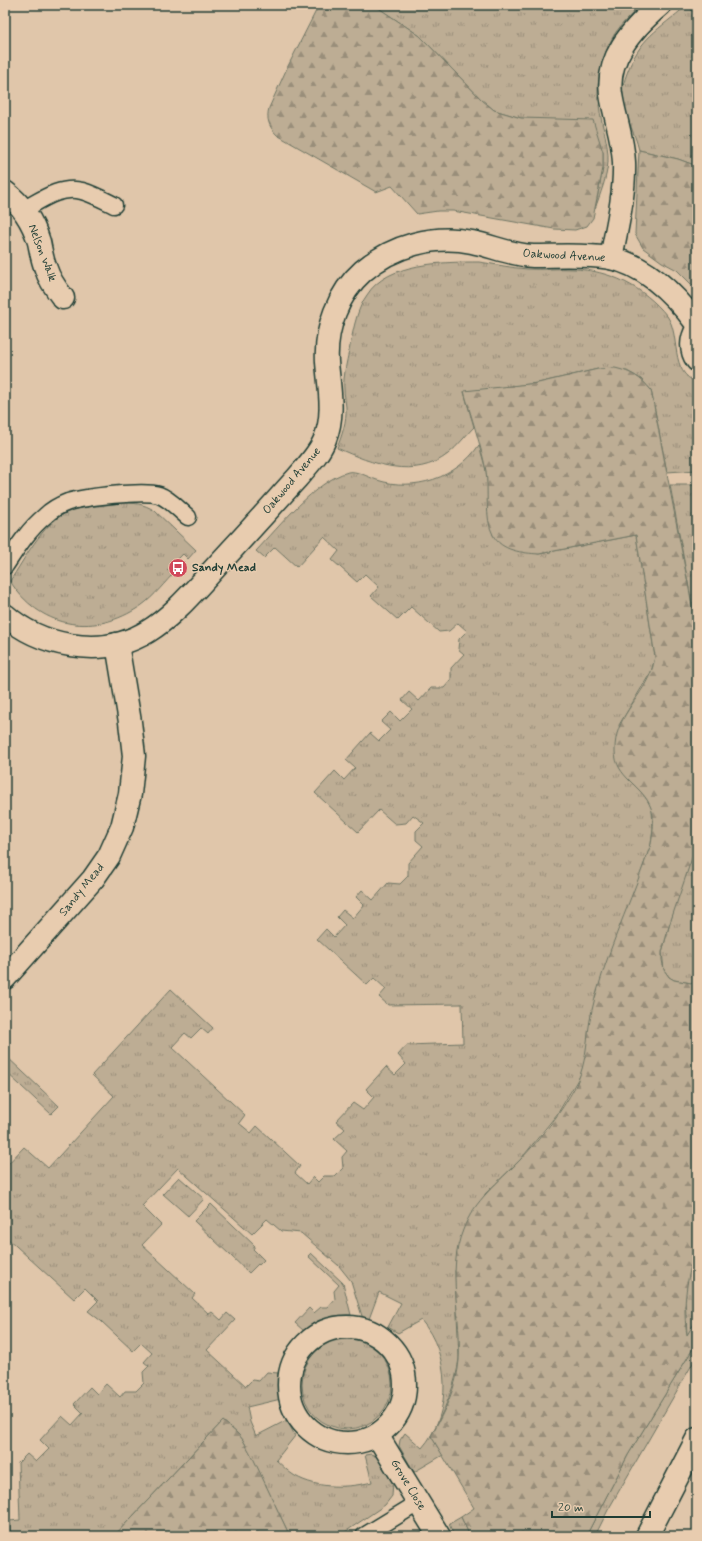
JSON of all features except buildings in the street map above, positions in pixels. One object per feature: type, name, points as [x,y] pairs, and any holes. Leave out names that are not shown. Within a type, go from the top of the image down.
[{"type":"street","points":[[611,258],[619,217],[624,176],[622,142],[612,99],[610,82],[615,60],[627,38],[634,28],[660,5]]},
{"type":"street","name":"Nelson Walk","points":[[5,192],[13,198],[23,210],[33,227],[49,277],[62,298]]},
{"type":"street","name":"Oakwood Avenue","points":[[5,615],[26,630],[59,643],[89,647],[117,644],[148,632],[168,618],[184,603],[319,452],[327,436],[329,425],[330,396],[327,349],[329,328],[338,304],[348,287],[371,265],[383,256],[406,246],[448,239],[470,242],[519,255],[611,258],[630,264],[650,276],[667,290],[697,324]]},
{"type":"street","points":[[697,329],[694,334],[692,344],[693,353],[697,360]]},
{"type":"street","name":"Sandy Mead","points":[[5,978],[93,879],[109,856],[122,827],[130,794],[133,751],[130,722],[117,644]]},
{"type":"street","points":[[356,1327],[376,1334],[395,1352],[404,1371],[406,1387],[404,1397],[401,1408],[393,1421],[377,1435],[366,1440],[355,1442],[343,1443],[332,1441],[321,1437],[311,1430],[299,1418],[290,1397],[290,1374],[298,1353],[314,1336],[335,1328],[356,1327]]},
{"type":"street","name":"Grove Close","points":[[377,1435],[439,1536]]},
{"type":"street","points":[[647,1536],[697,1439]]},
{"type":"lane","points":[[23,210],[59,192],[68,190],[80,190],[114,205]]},
{"type":"lane","points":[[5,566],[36,523],[55,509],[76,499],[141,493],[158,494],[164,497],[188,517]]},
{"type":"lane","points":[[364,1536],[418,1503]]},
{"type":"green space","points":[[319,5],[374,5],[420,36],[482,100],[494,110],[521,118],[593,120],[603,152],[603,168],[593,218],[587,226],[575,230],[554,229],[453,211],[438,211],[417,214],[392,186],[376,192],[277,135],[269,123],[269,108],[287,68]]},
{"type":"green space","points":[[374,5],[641,5],[616,32],[607,48],[601,67],[598,96],[608,162],[605,180],[595,209],[603,168],[603,152],[548,120],[521,118],[494,110],[482,100],[420,36]]},
{"type":"green space","points":[[687,5],[697,13],[697,166],[678,159],[639,150],[625,111],[622,94],[626,76],[637,52],[651,35]]},
{"type":"green space","points":[[639,150],[678,159],[697,166],[697,290],[677,270],[662,262],[643,248],[635,234]]},
{"type":"green space","points":[[479,262],[521,268],[573,269],[600,273],[625,282],[648,297],[658,306],[667,316],[671,324],[682,371],[688,377],[697,382],[697,470],[667,472],[651,390],[641,379],[627,371],[598,369],[538,383],[464,392],[474,427],[448,454],[435,462],[422,466],[408,468],[393,467],[364,459],[337,448],[346,417],[344,382],[346,364],[357,317],[361,305],[367,295],[376,284],[388,276],[402,270],[434,264]]},
{"type":"green space","points":[[615,368],[626,371],[635,376],[651,390],[697,631],[697,843],[669,926],[662,952],[662,960],[664,970],[669,977],[674,980],[697,984],[697,1246],[686,1290],[685,1313],[687,1335],[697,1319],[697,1342],[628,1455],[586,1536],[470,1536],[461,1517],[474,1508],[431,1436],[441,1418],[453,1390],[458,1370],[459,1344],[455,1278],[458,1246],[468,1219],[480,1200],[528,1152],[543,1134],[569,1097],[581,1074],[596,994],[610,952],[651,844],[653,821],[651,808],[642,793],[624,775],[616,760],[615,751],[616,739],[623,719],[641,692],[652,670],[655,657],[636,535],[539,554],[526,553],[507,548],[501,545],[493,535],[490,528],[487,504],[487,479],[484,461],[464,391],[538,383],[598,369]]},
{"type":"green space","points":[[479,445],[486,470],[488,509],[493,535],[500,543],[512,549],[539,554],[636,535],[655,657],[651,672],[619,725],[629,780],[642,793],[652,809],[653,829],[651,844],[593,1009],[585,1060],[581,1074],[558,1113],[521,1159],[485,1194],[455,1271],[459,1358],[455,1378],[445,1407],[433,1433],[439,1418],[443,1401],[444,1384],[438,1349],[431,1334],[421,1320],[398,1333],[388,1327],[401,1303],[379,1292],[369,1319],[362,1316],[351,1281],[339,1266],[301,1233],[281,1231],[267,1219],[252,1234],[178,1168],[142,1206],[161,1225],[142,1245],[195,1294],[192,1298],[209,1314],[212,1312],[221,1320],[227,1313],[235,1320],[207,1350],[246,1386],[252,1380],[259,1381],[267,1372],[278,1373],[281,1399],[247,1407],[250,1422],[256,1436],[287,1420],[295,1436],[276,1460],[295,1476],[323,1485],[343,1486],[372,1482],[365,1455],[371,1454],[381,1458],[393,1481],[392,1496],[385,1505],[339,1536],[288,1536],[287,1530],[243,1440],[223,1421],[114,1536],[5,1536],[5,1531],[10,1531],[9,1521],[20,1520],[18,1463],[27,1454],[36,1462],[49,1449],[40,1440],[62,1416],[72,1425],[83,1413],[74,1404],[90,1387],[97,1394],[106,1384],[120,1397],[125,1391],[136,1391],[144,1383],[143,1372],[149,1366],[144,1362],[152,1353],[141,1343],[133,1351],[88,1311],[98,1301],[85,1288],[74,1299],[5,1236],[5,1167],[24,1147],[48,1168],[114,1096],[92,1075],[171,989],[213,1028],[208,1034],[201,1028],[191,1038],[185,1033],[172,1047],[245,1115],[239,1123],[251,1133],[257,1126],[300,1166],[295,1173],[307,1184],[313,1177],[318,1182],[324,1176],[335,1176],[343,1168],[342,1157],[347,1151],[334,1139],[345,1129],[336,1121],[353,1103],[363,1110],[374,1097],[366,1089],[386,1067],[395,1075],[406,1064],[398,1055],[407,1045],[463,1043],[462,1004],[388,1005],[379,997],[386,989],[374,978],[367,985],[317,939],[326,929],[334,937],[345,925],[337,917],[343,910],[353,918],[364,905],[356,897],[362,890],[373,900],[388,883],[400,884],[408,876],[408,863],[423,846],[416,840],[416,831],[424,823],[413,815],[406,823],[395,824],[379,810],[358,832],[315,793],[335,771],[344,780],[355,768],[346,760],[370,733],[379,741],[390,730],[381,722],[391,712],[400,721],[412,709],[402,700],[409,692],[419,701],[431,688],[444,688],[451,680],[451,668],[464,654],[458,649],[459,639],[467,631],[458,623],[449,631],[439,632],[411,607],[398,620],[371,596],[379,587],[365,574],[357,582],[332,560],[339,551],[324,537],[297,567],[275,547],[264,558],[256,551],[298,506],[323,485],[336,477],[351,472],[391,483],[420,483],[447,474],[459,466]]},
{"type":"green space","points":[[670,485],[697,485],[697,631]]},
{"type":"green space","points":[[120,503],[138,504],[155,511],[196,550],[188,559],[183,554],[167,570],[172,575],[151,598],[141,606],[119,618],[101,623],[84,625],[67,623],[51,617],[36,609],[22,597],[10,581],[34,543],[49,525],[57,518],[72,511]]},
{"type":"green space","points":[[697,843],[697,984],[674,980],[669,977],[664,970],[662,952],[677,898]]},
{"type":"green space","points":[[5,1055],[59,1106],[51,1114],[5,1071]]},
{"type":"green space","points":[[179,1177],[204,1199],[188,1216],[163,1194]]},
{"type":"green space","points":[[211,1204],[255,1246],[253,1249],[264,1260],[249,1273],[194,1221]]},
{"type":"green space","points":[[697,1246],[697,1319],[687,1336],[685,1296],[688,1275]]},
{"type":"green space","points":[[311,1253],[343,1283],[351,1315],[320,1320],[309,1326],[304,1331],[295,1323],[309,1308],[314,1313],[321,1307],[328,1307],[335,1299],[334,1291],[339,1285],[308,1256]]},
{"type":"green space","points":[[347,1339],[364,1343],[379,1352],[388,1367],[392,1384],[388,1401],[379,1416],[364,1425],[347,1429],[330,1425],[315,1416],[306,1401],[302,1384],[306,1367],[315,1352],[330,1343]]},
{"type":"green space","points":[[697,1342],[697,1356],[608,1510],[595,1536],[586,1536],[628,1455]]},
{"type":"green space","points":[[223,1421],[243,1440],[287,1530],[288,1536],[114,1536]]},
{"type":"green space","points":[[405,1433],[422,1448],[432,1434],[431,1436],[443,1455],[414,1472],[399,1446],[400,1440]]},
{"type":"green space","points":[[461,1517],[470,1536],[454,1536],[449,1524]]},
{"type":"place","name":"Sandy Mead","points":[[178,568]]}]
